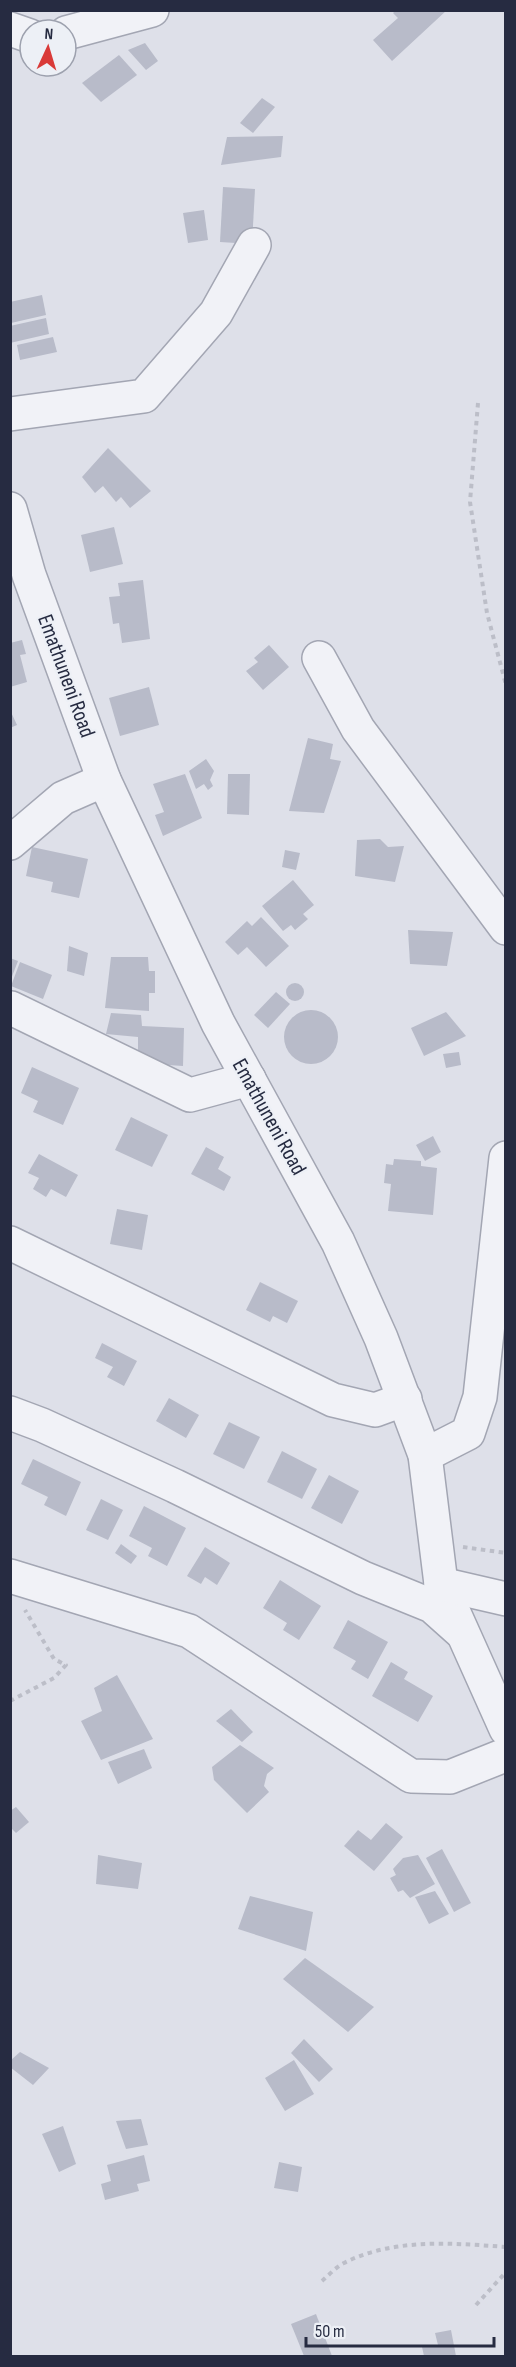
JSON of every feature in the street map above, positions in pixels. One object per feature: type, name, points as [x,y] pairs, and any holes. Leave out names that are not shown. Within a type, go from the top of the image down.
[{"type":"street","points":[[78,30],[152,10]]},
{"type":"street","points":[[10,414],[144,396],[216,313],[254,245]]},
{"type":"street","name":"Emathuneni Road","points":[[10,509],[20,574],[104,780],[218,1023],[338,1242],[381,1338],[425,1455],[441,1584],[506,1729]]},
{"type":"street","points":[[319,658],[358,729],[506,928]]},
{"type":"street","points":[[10,843],[63,798],[104,780]]},
{"type":"street","points":[[10,1008],[190,1095],[249,1079]]},
{"type":"street","points":[[425,1455],[468,1433],[480,1397],[506,1158]]},
{"type":"street","points":[[10,1243],[333,1400],[375,1410],[405,1399]]},
{"type":"street","points":[[10,1413],[42,1425],[175,1486],[363,1578],[432,1606],[462,1632]]},
{"type":"street","points":[[10,1576],[189,1631],[411,1776],[450,1778],[505,1756],[506,1745]]},
{"type":"street","points":[[441,1584],[506,1599]]},
{"type":"path","points":[[478,403],[470,502],[487,613],[506,685]]},
{"type":"path","points":[[436,1543],[506,1553]]},
{"type":"path","points":[[10,1701],[54,1678],[66,1665],[54,1659],[23,1607]]},
{"type":"path","points":[[322,2281],[342,2264],[390,2246],[472,2244],[506,2247]]},
{"type":"path","points":[[476,2305],[506,2272]]},
{"type":"building","points":[[396,10],[447,10],[392,61],[373,40],[398,18],[393,13]]},
{"type":"building","points":[[145,43],[158,61],[146,70],[128,50]]},
{"type":"building","points":[[119,55],[137,75],[101,102],[82,83]]},
{"type":"building","points":[[262,98],[275,107],[253,133],[240,123]]},
{"type":"building","points":[[283,136],[281,157],[221,165],[227,137]]},
{"type":"building","points":[[223,187],[255,189],[252,244],[220,242]]},
{"type":"building","points":[[204,210],[208,240],[188,243],[183,213]]},
{"type":"building","points":[[42,295],[46,315],[11,323],[10,302]]},
{"type":"building","points":[[46,318],[49,334],[10,343],[10,326]]},
{"type":"building","points":[[53,337],[57,352],[20,360],[17,345]]},
{"type":"building","points":[[108,448],[151,491],[130,508],[121,497],[116,502],[103,486],[95,493],[82,477]]},
{"type":"building","points":[[114,527],[123,564],[90,572],[81,535]]},
{"type":"building","points":[[143,580],[150,639],[122,643],[119,623],[113,624],[109,597],[120,596],[118,583]]},
{"type":"building","points":[[22,640],[26,654],[20,655],[27,682],[10,687],[10,643]]},
{"type":"building","points":[[269,645],[289,667],[263,690],[246,671],[258,662],[254,658]]},
{"type":"building","points":[[149,687],[159,725],[120,736],[109,698]]},
{"type":"building","points":[[10,710],[17,725],[10,728]]},
{"type":"building","points":[[308,738],[333,744],[330,759],[341,761],[324,813],[289,811]]},
{"type":"building","points":[[206,759],[214,771],[210,780],[213,786],[208,790],[204,784],[196,789],[189,771]]},
{"type":"building","points":[[185,774],[202,818],[163,836],[155,815],[164,812],[153,784]]},
{"type":"building","points":[[228,774],[250,774],[249,815],[227,814]]},
{"type":"building","points":[[380,839],[388,847],[404,846],[395,882],[355,876],[357,840]]},
{"type":"building","points":[[32,847],[88,859],[79,898],[51,892],[53,882],[26,876]]},
{"type":"building","points":[[285,850],[300,853],[296,870],[282,867]]},
{"type":"building","points":[[293,880],[314,905],[303,914],[308,919],[295,930],[291,925],[283,931],[262,906]]},
{"type":"building","points":[[261,917],[289,946],[266,967],[247,947],[238,955],[225,942],[247,921],[252,926]]},
{"type":"building","points":[[408,930],[453,932],[447,966],[410,964]]},
{"type":"building","points":[[69,946],[88,953],[84,976],[67,971]]},
{"type":"building","points":[[111,957],[148,957],[149,971],[155,971],[155,993],[149,993],[149,1011],[105,1008]]},
{"type":"building","points":[[10,958],[18,961],[11,979],[10,979]]},
{"type":"building","points":[[20,962],[52,975],[43,999],[11,986]]},
{"type":"building","points":[[291,983],[299,983],[304,988],[302,999],[291,1001],[286,996],[286,988]]},
{"type":"building","points":[[276,992],[290,1004],[268,1028],[254,1015]]},
{"type":"building","points":[[306,1010],[316,1010],[326,1014],[334,1022],[338,1037],[334,1052],[326,1060],[316,1064],[306,1064],[296,1060],[288,1052],[284,1042],[284,1032],[288,1022],[296,1014]]},
{"type":"building","points":[[446,1012],[466,1036],[424,1056],[411,1028]]},
{"type":"building","points":[[111,1013],[141,1015],[142,1026],[184,1028],[183,1066],[138,1063],[138,1037],[106,1034]]},
{"type":"building","points":[[459,1052],[461,1065],[446,1068],[443,1054]]},
{"type":"building","points":[[32,1067],[79,1088],[63,1125],[33,1112],[38,1101],[21,1093]]},
{"type":"building","points":[[131,1117],[168,1135],[152,1167],[115,1150]]},
{"type":"building","points":[[433,1136],[441,1152],[425,1161],[416,1145]]},
{"type":"building","points":[[206,1147],[224,1157],[218,1169],[231,1177],[224,1191],[191,1174]]},
{"type":"building","points":[[39,1154],[78,1175],[66,1197],[51,1189],[46,1197],[33,1189],[39,1178],[28,1173]]},
{"type":"building","points":[[394,1159],[421,1161],[421,1166],[437,1168],[433,1215],[388,1211],[391,1184],[384,1183],[386,1164],[393,1165]]},
{"type":"building","points":[[117,1209],[148,1215],[142,1250],[110,1244]]},
{"type":"building","points":[[260,1282],[298,1301],[287,1323],[273,1316],[270,1322],[246,1310]]},
{"type":"building","points":[[102,1343],[137,1361],[124,1386],[107,1377],[113,1367],[95,1358]]},
{"type":"building","points":[[169,1398],[199,1415],[186,1438],[156,1421]]},
{"type":"building","points":[[229,1422],[260,1437],[244,1469],[213,1454]]},
{"type":"building","points":[[282,1451],[317,1469],[302,1499],[267,1482]]},
{"type":"building","points":[[33,1459],[81,1482],[66,1516],[44,1505],[48,1497],[21,1484]]},
{"type":"building","points":[[329,1475],[359,1491],[342,1524],[311,1508]]},
{"type":"building","points":[[101,1499],[123,1510],[108,1540],[86,1530]]},
{"type":"building","points":[[144,1506],[186,1528],[167,1566],[148,1556],[152,1548],[129,1536]]},
{"type":"building","points":[[121,1544],[137,1556],[131,1564],[115,1553]]},
{"type":"building","points":[[205,1547],[230,1563],[217,1585],[205,1577],[201,1584],[187,1576]]},
{"type":"building","points":[[280,1580],[321,1606],[299,1640],[283,1630],[287,1623],[263,1608]]},
{"type":"building","points":[[348,1620],[388,1642],[368,1679],[351,1669],[356,1661],[333,1648]]},
{"type":"building","points":[[391,1662],[408,1672],[404,1679],[433,1696],[418,1722],[372,1696]]},
{"type":"building","points":[[117,1675],[153,1739],[101,1760],[81,1721],[102,1711],[94,1688]]},
{"type":"building","points":[[231,1709],[253,1732],[242,1742],[216,1721]]},
{"type":"building","points":[[240,1745],[274,1768],[267,1774],[264,1786],[269,1792],[247,1813],[214,1780],[212,1767]]},
{"type":"building","points":[[144,1749],[152,1768],[118,1784],[108,1762]]},
{"type":"building","points":[[16,1807],[29,1822],[16,1833],[10,1827],[10,1811]]},
{"type":"building","points":[[386,1823],[403,1837],[374,1871],[344,1846],[358,1830],[371,1840]]},
{"type":"building","points":[[442,1849],[471,1903],[454,1912],[426,1858]]},
{"type":"building","points":[[98,1855],[142,1863],[138,1889],[96,1884]]},
{"type":"building","points":[[418,1855],[435,1884],[410,1898],[403,1890],[398,1892],[390,1878],[396,1875],[393,1869],[403,1858]]},
{"type":"building","points":[[435,1891],[449,1914],[429,1924],[415,1897]]},
{"type":"building","points":[[250,1896],[313,1912],[306,1951],[238,1929]]},
{"type":"building","points":[[305,1958],[374,2007],[348,2032],[283,1979]]},
{"type":"building","points":[[304,2039],[333,2069],[319,2082],[291,2053]]},
{"type":"building","points":[[20,2052],[49,2068],[33,2085],[10,2067],[10,2061]]},
{"type":"building","points":[[294,2060],[314,2094],[285,2111],[265,2078]]},
{"type":"building","points":[[141,2119],[148,2145],[126,2149],[116,2121]]},
{"type":"building","points":[[63,2126],[76,2164],[59,2172],[42,2134]]},
{"type":"building","points":[[144,2155],[150,2181],[137,2184],[139,2191],[105,2200],[101,2184],[111,2181],[107,2165]]},
{"type":"building","points":[[279,2162],[302,2167],[298,2192],[274,2188]]},
{"type":"building","points":[[316,2314],[332,2356],[304,2356],[291,2324]]},
{"type":"building","points":[[451,2330],[456,2356],[424,2356],[422,2347],[438,2345],[435,2333]]}]
